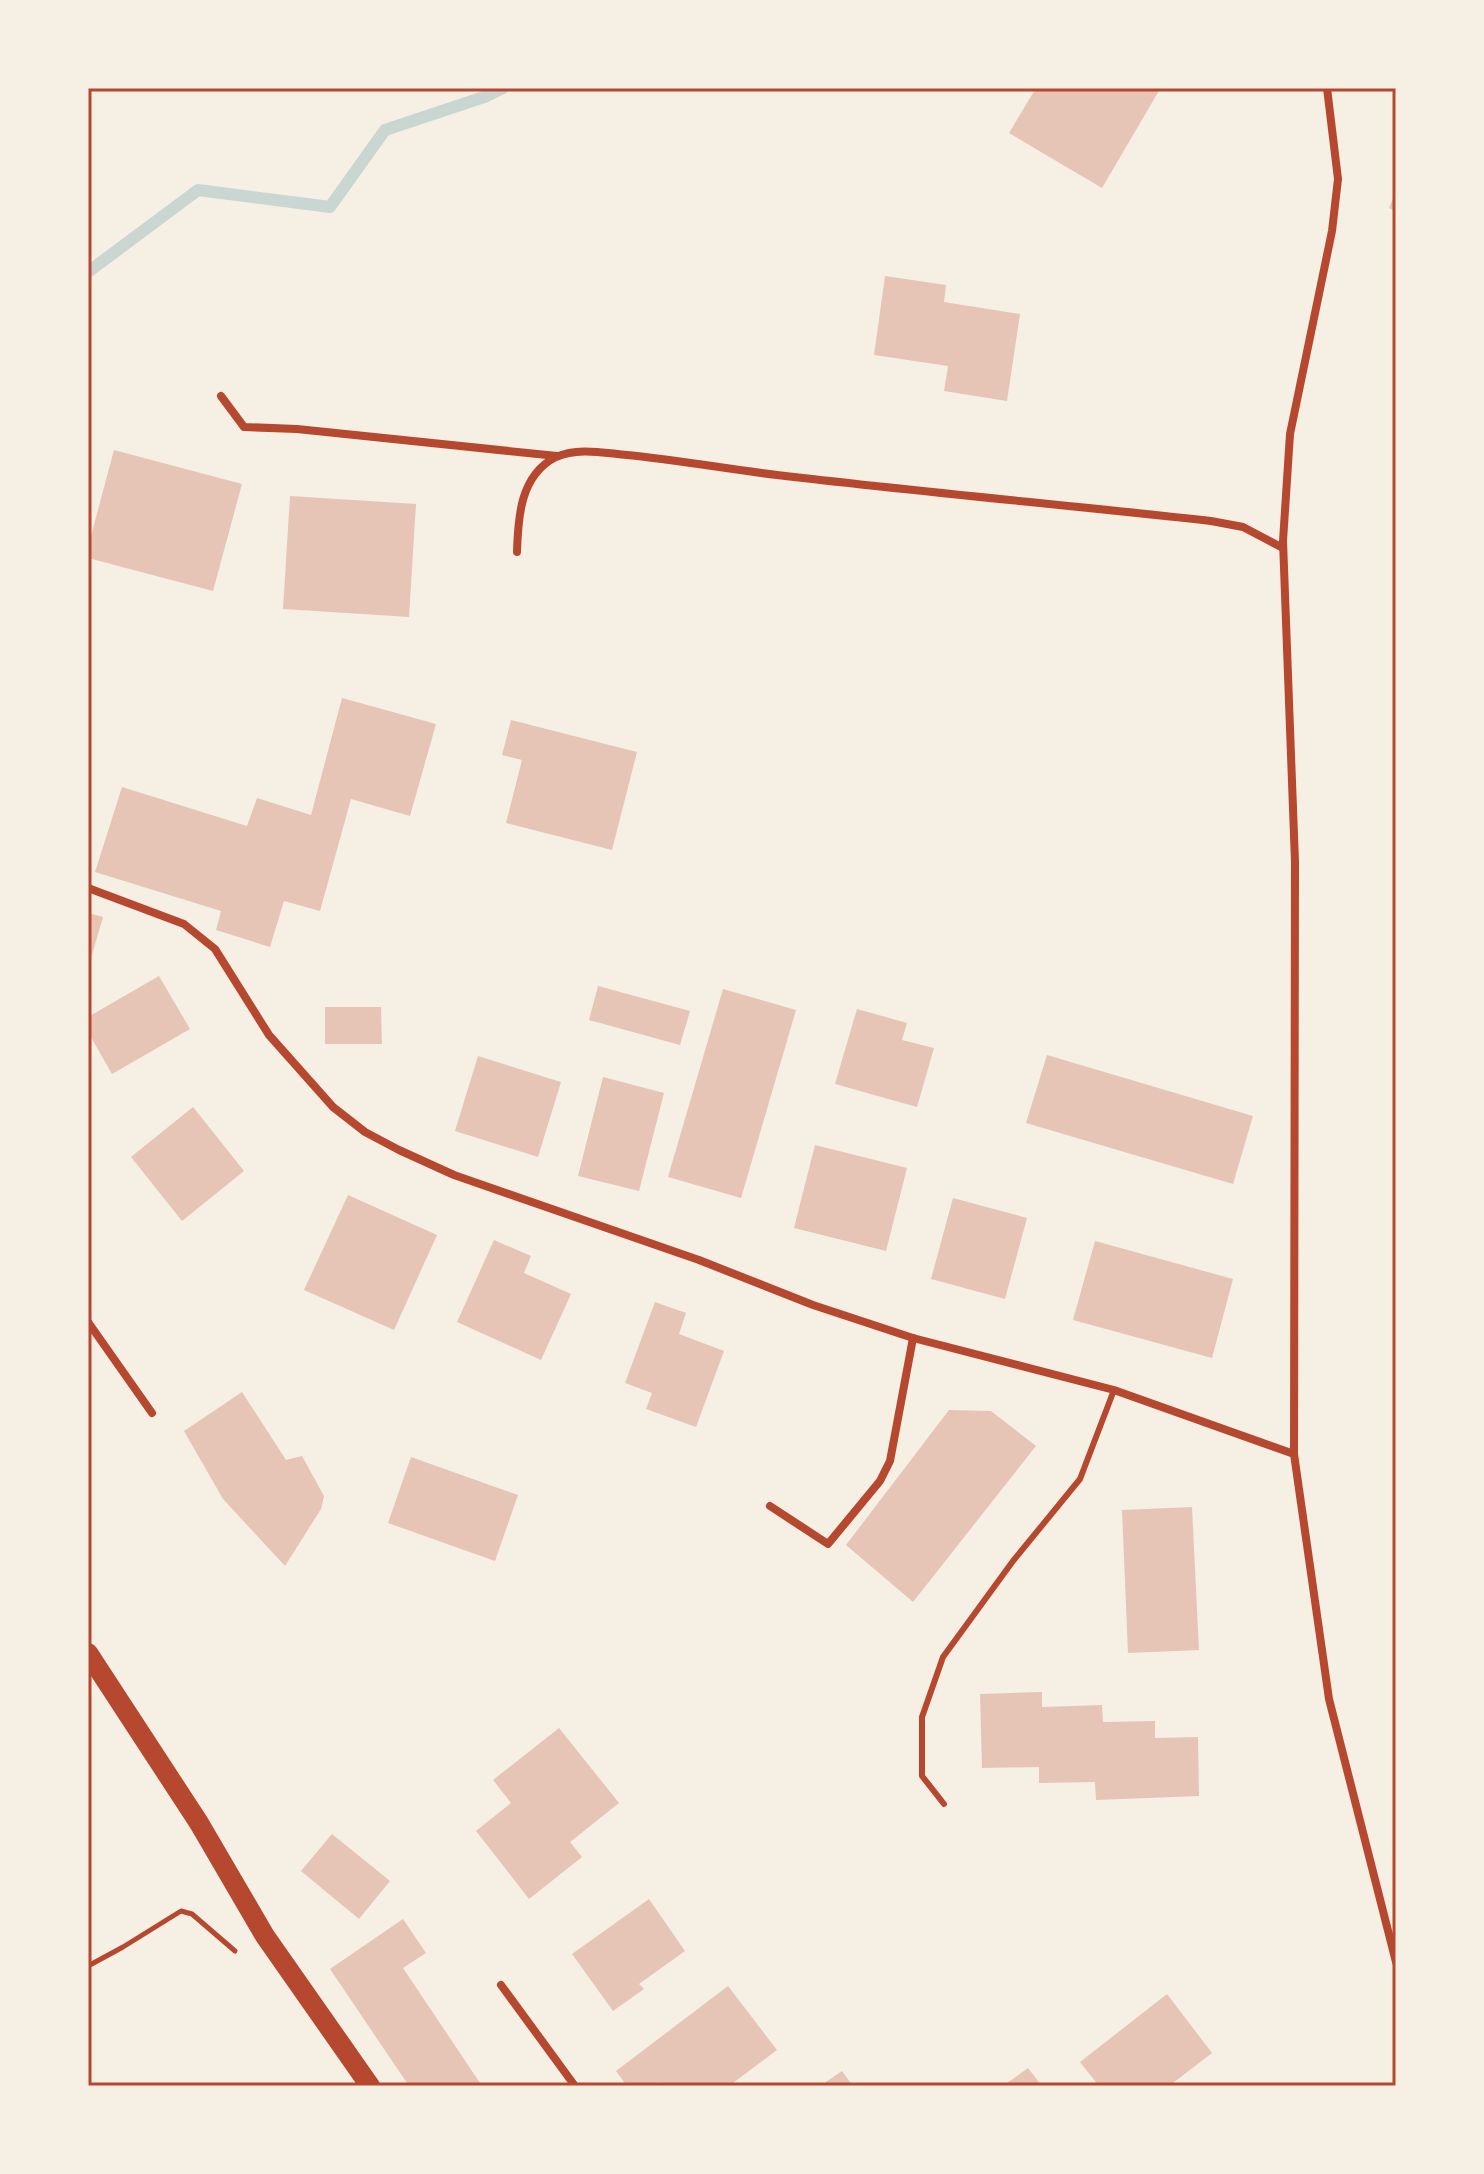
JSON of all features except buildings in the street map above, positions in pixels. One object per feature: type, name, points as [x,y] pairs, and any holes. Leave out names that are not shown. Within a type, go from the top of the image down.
[{"type":"main road","points":[[88,1653],[199,1823],[265,1936],[370,2086]]},
{"type":"street","points":[[1327,88],[1338,179],[1332,231],[1290,434],[1283,548],[1295,862],[1294,1454],[1329,1699],[1396,1962]]},
{"type":"street","points":[[221,396],[244,427],[297,429],[557,456],[583,451],[660,458],[776,475],[1211,521],[1243,527],[1283,548]]},
{"type":"street","points":[[517,552],[518,516],[528,485],[539,468],[557,456]]},
{"type":"street","points":[[88,888],[184,924],[215,949],[269,1035],[333,1107],[365,1132],[399,1150],[454,1175],[699,1260],[813,1305],[913,1338],[1114,1390],[1294,1454]]},
{"type":"street","points":[[88,1322],[152,1413]]},
{"type":"street","points":[[770,1506],[828,1544],[880,1481],[890,1461],[913,1338]]},
{"type":"street","points":[[501,1985],[575,2086]]},
{"type":"lane","points":[[944,1804],[922,1776],[922,1717],[943,1657],[1013,1561],[1080,1479],[1114,1390]]},
{"type":"path","points":[[88,1966],[181,1911],[192,1914],[239,1954]]},
{"type":"waterway","points":[[88,272],[198,190],[330,207],[385,130],[503,88]]}]
